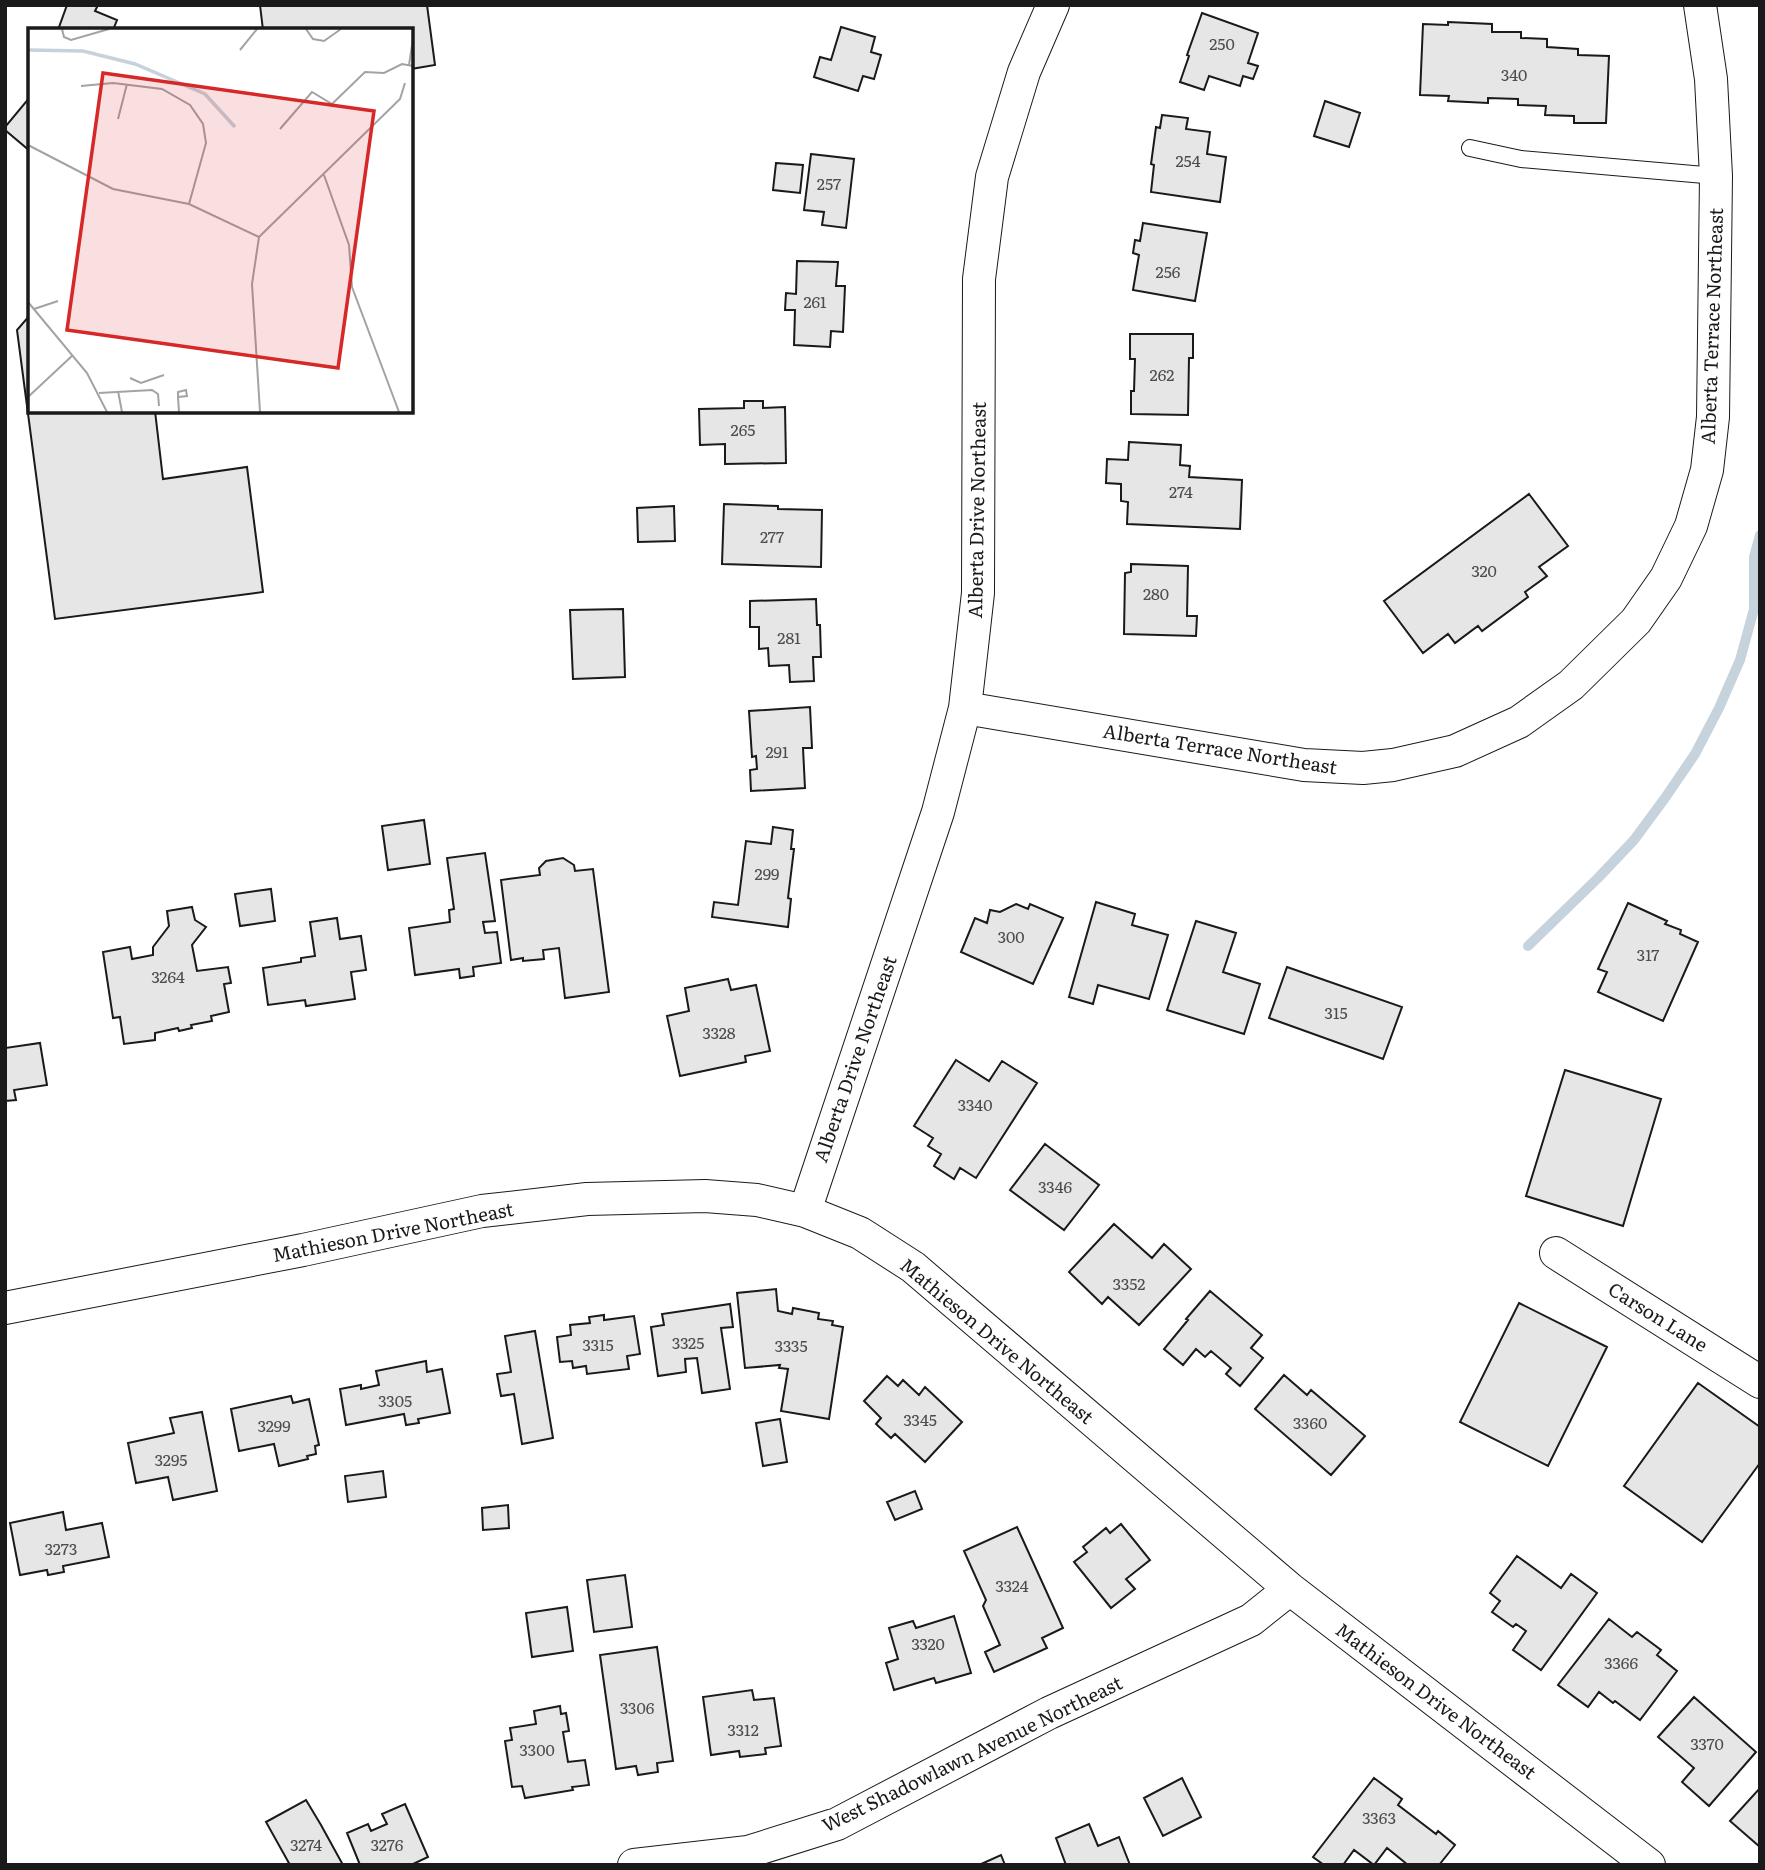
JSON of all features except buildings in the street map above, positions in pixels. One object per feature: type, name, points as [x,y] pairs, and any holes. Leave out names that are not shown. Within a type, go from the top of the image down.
[{"type":"street","name":"Alberta Drive Northeast","points":[[805,1211],[939,812],[965,708],[978,593],[979,279],[992,177],[1024,72],[1053,5]]},
{"type":"street","name":"Alberta Terrace Northeast","points":[[965,708],[1304,765],[1351,768],[1393,765],[1455,751],[1519,722],[1571,685],[1636,621],[1666,579],[1691,526],[1707,470],[1713,417],[1716,176],[1711,79],[1700,5]]},
{"type":"street","name":"Mathieson Drive Northeast","points":[[5,1308],[303,1250],[482,1211],[587,1199],[705,1196],[757,1200],[805,1211],[860,1233],[913,1268],[1290,1589],[1649,1865]]},
{"type":"street","name":"Carson Lane","points":[[1556,1252],[1760,1382]]},
{"type":"street","name":"West Shadowlawn Avenue Northeast","points":[[634,1865],[748,1852],[837,1824],[1049,1713],[1251,1620],[1290,1589]]},
{"type":"lane","points":[[1469,148],[1521,159],[1716,176]]},
{"type":"waterway","points":[[1528,946],[1634,840],[1695,754],[1740,660],[1754,609],[1754,557],[1760,535]]}]
